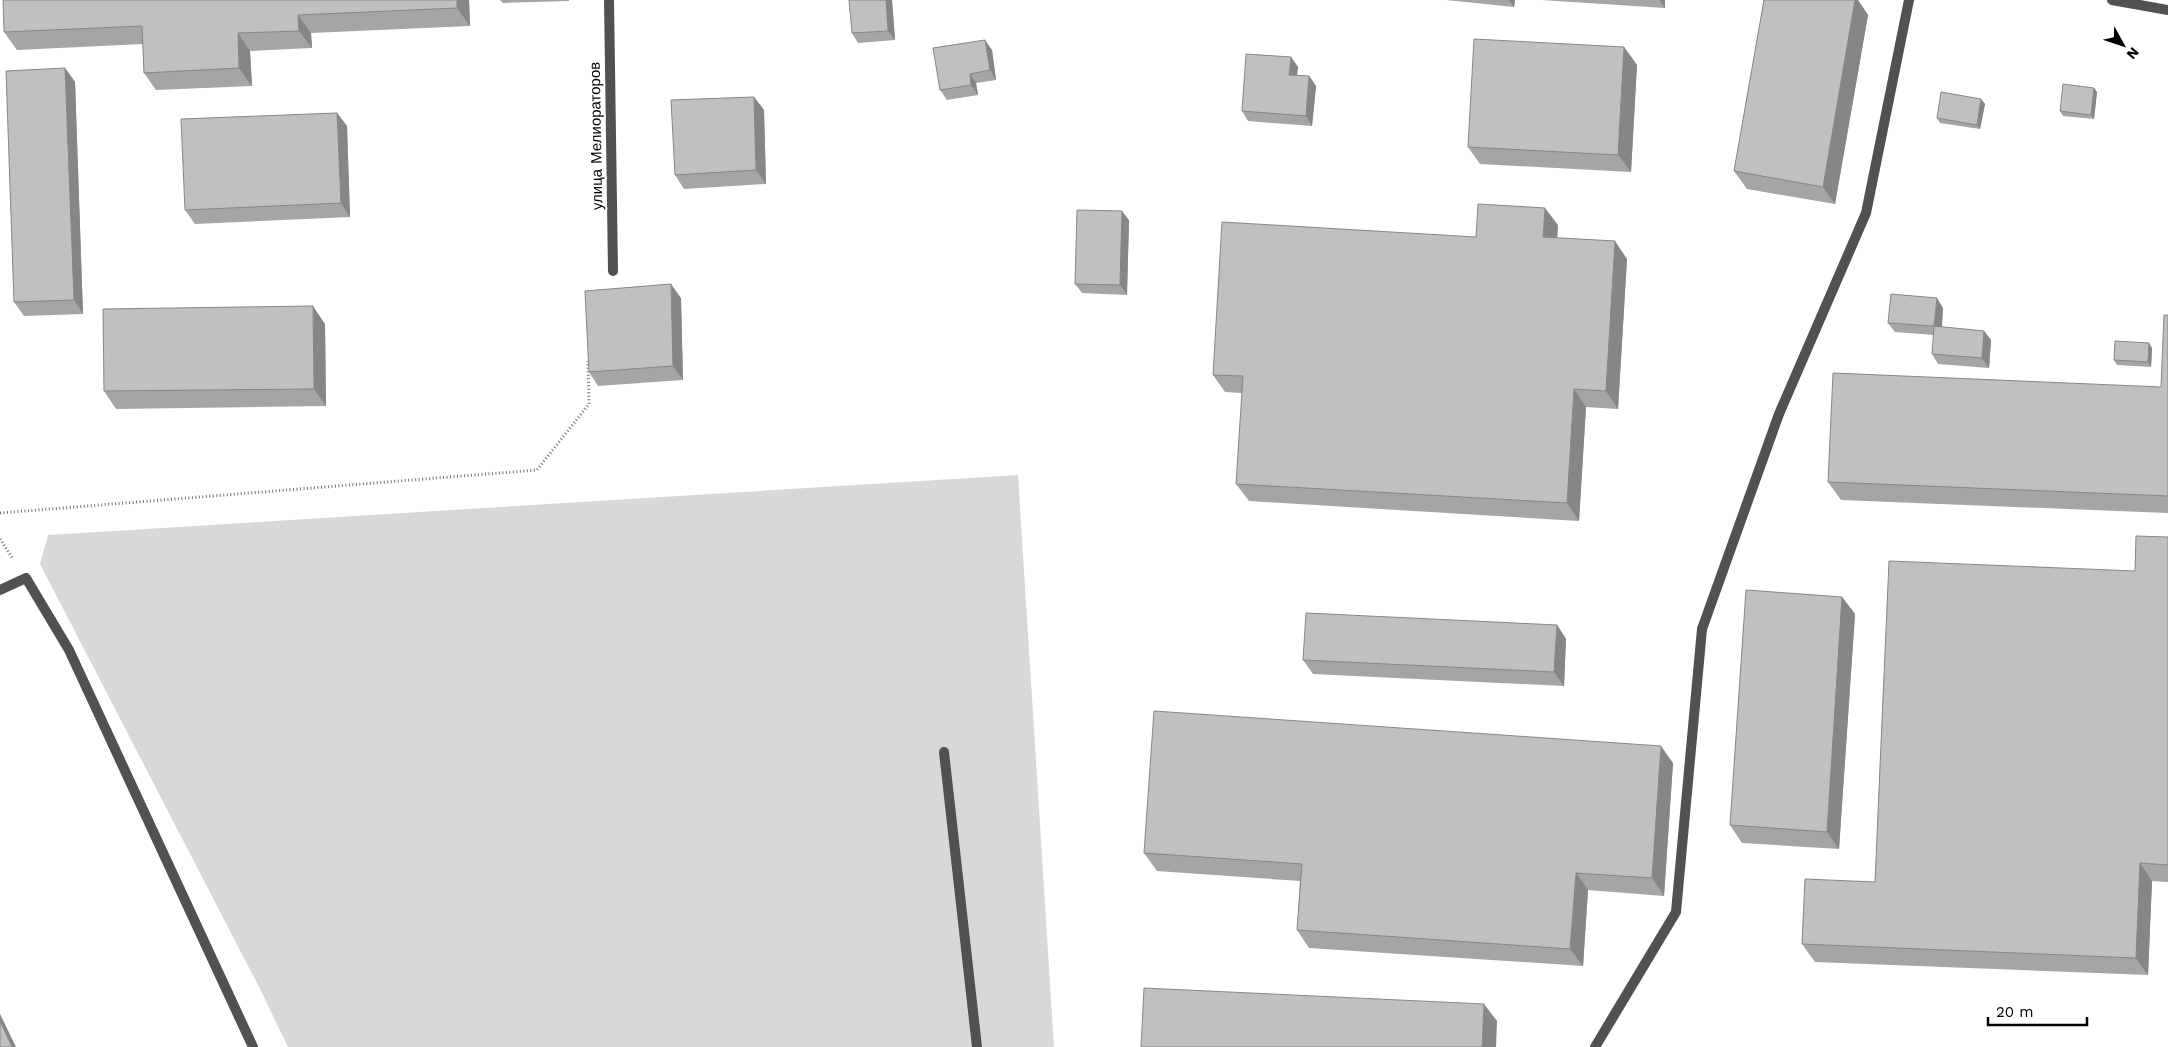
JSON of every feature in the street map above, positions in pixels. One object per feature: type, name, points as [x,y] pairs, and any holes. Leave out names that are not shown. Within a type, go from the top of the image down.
[{"type":"street","name":"улица Мелиораторов","points":[[609,0],[613,271]]},
{"type":"street","points":[[1595,1047],[1676,912],[1702,629],[1779,414],[1866,213],[1909,0]]},
{"type":"street","points":[[2112,0],[2168,10]]},
{"type":"street","points":[[0,590],[26,578],[69,650],[253,1047]]},
{"type":"street","points":[[944,752],[977,1047]]},
{"type":"path","points":[[0,513],[537,470],[589,404],[588,355]]},
{"type":"shaded area","points":[[1018,475],[1054,1047],[288,1047],[260,989],[40,564],[48,535]]},
{"type":"building","points":[[3,0],[457,0],[457,8],[298,15],[299,31],[238,33],[239,68],[144,73],[142,26],[4,32]]},
{"type":"building","points":[[849,0],[886,0],[888,31],[852,33]]},
{"type":"building","points":[[1764,0],[1855,0],[1823,187],[1734,171]]},
{"type":"building","points":[[1474,39],[1624,47],[1618,155],[1468,147]]},
{"type":"building","points":[[985,40],[990,70],[970,74],[971,85],[940,90],[933,48]]},
{"type":"building","points":[[1246,54],[1291,57],[1289,75],[1309,76],[1306,116],[1242,111]]},
{"type":"building","points":[[65,68],[74,300],[14,302],[6,71]]},
{"type":"building","points":[[2063,84],[2094,88],[2091,115],[2060,111]]},
{"type":"building","points":[[1941,92],[1981,99],[1977,125],[1937,118]]},
{"type":"building","points":[[754,97],[756,170],[675,175],[671,100]]},
{"type":"building","points":[[337,113],[341,203],[185,210],[181,119]]},
{"type":"building","points":[[1478,204],[1545,208],[1543,237],[1615,241],[1606,391],[1574,389],[1567,503],[1236,484],[1243,376],[1213,375],[1222,222],[1476,237]]},
{"type":"building","points":[[1077,210],[1122,211],[1120,285],[1075,284]]},
{"type":"building","points":[[671,284],[673,366],[589,372],[585,291]]},
{"type":"building","points":[[1891,294],[1937,298],[1934,326],[1888,323]]},
{"type":"building","points":[[313,306],[314,389],[104,391],[103,309]]},
{"type":"building","points":[[2164,315],[2168,315],[2168,496],[1828,482],[1833,373],[2161,387]]},
{"type":"building","points":[[1934,326],[1984,331],[1982,358],[1932,354]]},
{"type":"building","points":[[2115,341],[2149,343],[2148,362],[2114,360]]},
{"type":"building","points":[[2136,536],[2168,537],[2168,865],[2140,863],[2136,958],[1802,944],[1805,879],[1875,882],[1889,561],[2135,571]]},
{"type":"building","points":[[1746,590],[1842,597],[1827,832],[1730,825]]},
{"type":"building","points":[[1306,613],[1557,625],[1554,672],[1303,660]]},
{"type":"building","points":[[1154,711],[1661,746],[1652,878],[1576,873],[1570,949],[1297,930],[1302,864],[1144,853]]},
{"type":"building","points":[[1144,988],[1484,1004],[1482,1047],[1141,1047]]},
{"type":"building","points":[[0,1021],[12,1047],[0,1047]]}]
